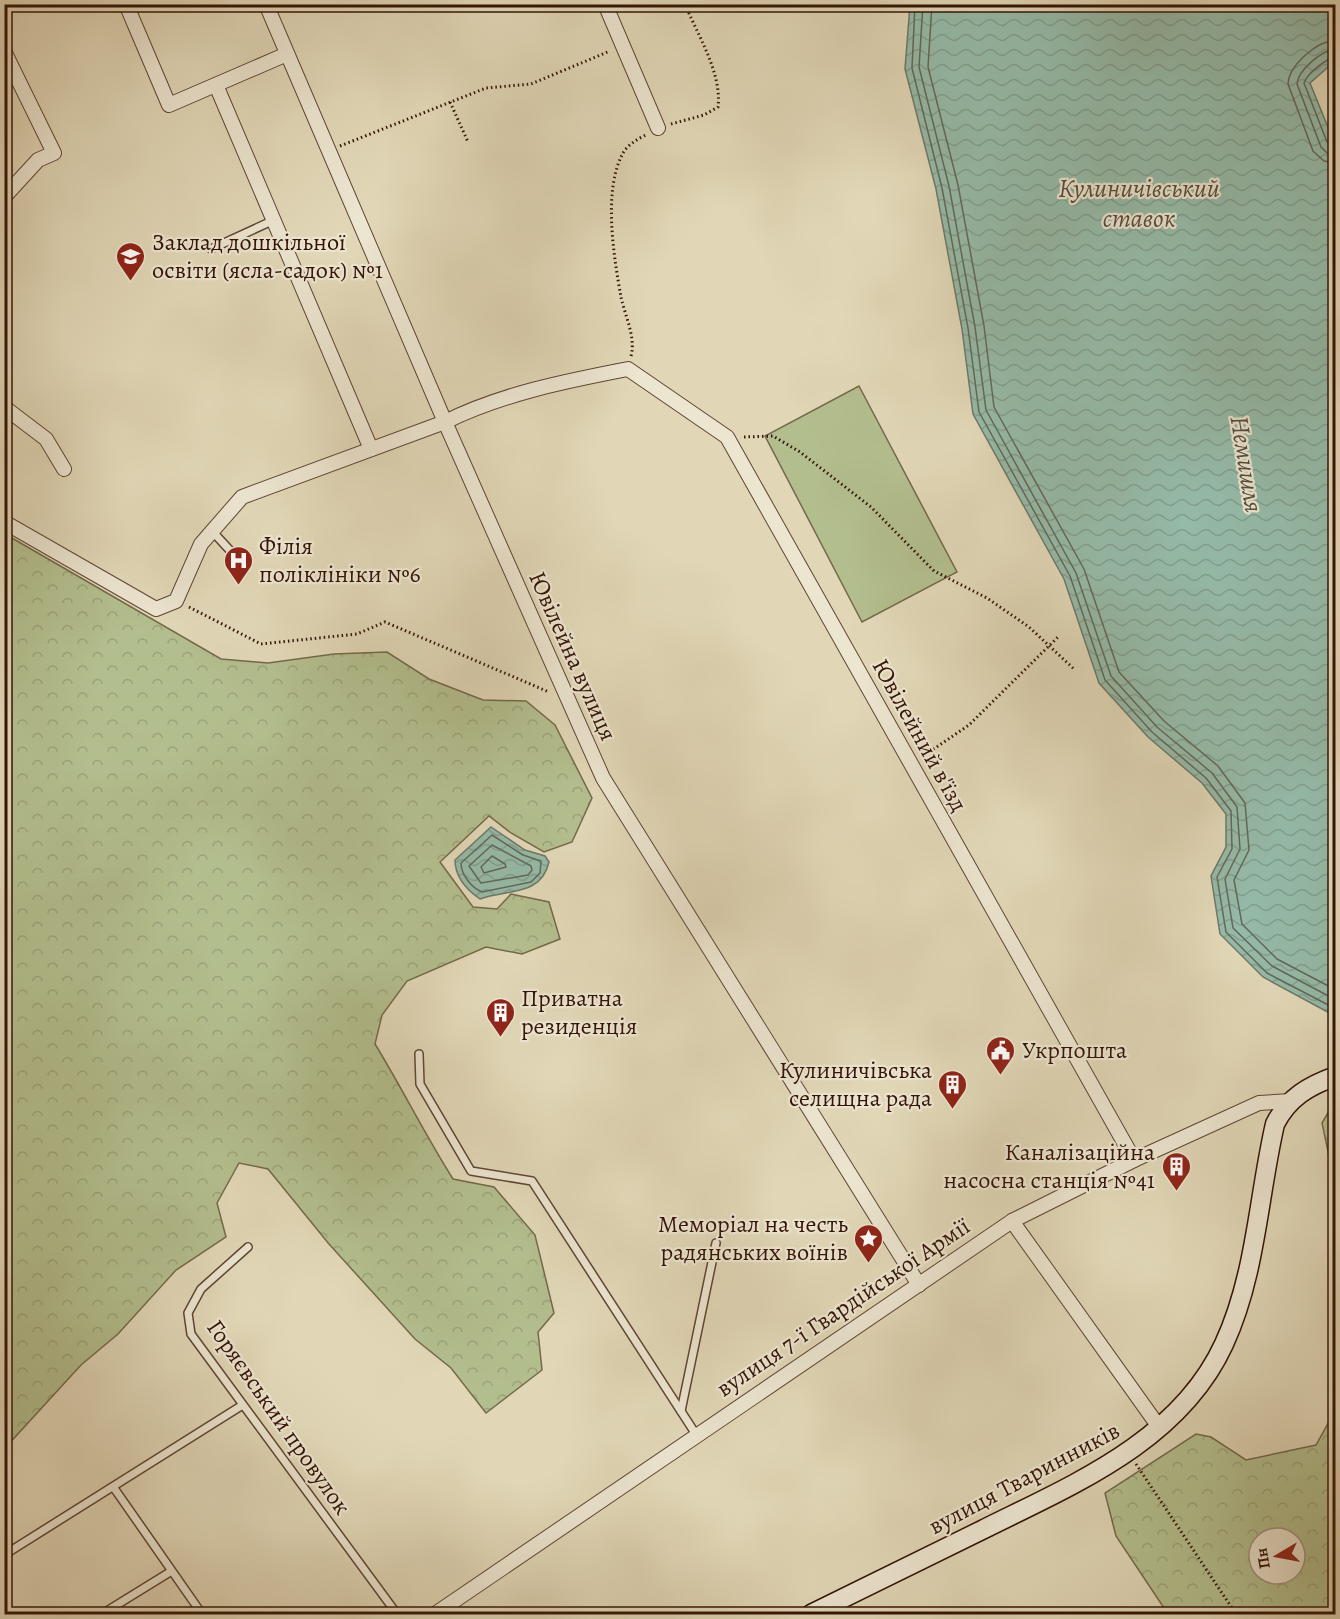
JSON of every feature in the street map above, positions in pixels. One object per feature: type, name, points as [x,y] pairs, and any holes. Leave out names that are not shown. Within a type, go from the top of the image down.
[{"type":"main road","name":"вулиця 7-ї Гвардійської Армії","points":[[1290,1101],[1304,1089],[1335,1076]]},
{"type":"main road","name":"вулиця Тваринників","points":[[811,1614],[1070,1486],[1129,1452],[1197,1390],[1211,1370],[1234,1321],[1251,1260],[1275,1124],[1290,1101]]},
{"type":"street","points":[[126,4],[169,105],[287,54]]},
{"type":"street","name":"Ювілейна вулиця","points":[[266,4],[445,422],[603,778],[919,1285]]},
{"type":"street","points":[[605,4],[658,128]]},
{"type":"street","points":[[4,51],[54,153],[38,160],[4,197]]},
{"type":"street","points":[[216,85],[371,449]]},
{"type":"street","points":[[4,522],[156,609],[177,601],[201,544],[242,497],[445,422],[470,410],[571,380],[628,369]]},
{"type":"street","name":"Ювілейний в'їзд","points":[[628,369],[727,437],[1134,1160]]},
{"type":"street","points":[[4,407],[46,439],[64,469]]},
{"type":"street","name":"вулиця 7-ї Гвардійської Армії","points":[[435,1614],[1012,1221],[1134,1160],[1259,1104],[1290,1101]]},
{"type":"street","points":[[1012,1221],[1159,1427]]},
{"type":"lane","points":[[211,249],[274,220]]},
{"type":"lane","points":[[212,531],[237,558]]},
{"type":"lane","points":[[419,1054],[420,1084],[471,1171],[532,1181],[697,1436]]},
{"type":"lane","points":[[681,1411],[716,1244]]},
{"type":"lane","name":"Горяєвський провулок","points":[[248,1247],[201,1289],[188,1312],[191,1334],[241,1406],[397,1614]]},
{"type":"lane","points":[[4,1555],[114,1488],[241,1406]]},
{"type":"lane","points":[[114,1488],[170,1572],[202,1614]]},
{"type":"lane","points":[[102,1614],[170,1572]]},
{"type":"path","points":[[628,369],[633,347],[621,298],[616,261],[612,211],[613,180],[622,154],[636,140],[658,128],[704,115],[718,107],[720,93],[713,70],[685,4]]},
{"type":"path","points":[[328,151],[486,88],[531,84],[622,46]]},
{"type":"path","points":[[450,102],[468,142]]},
{"type":"path","points":[[727,437],[773,436],[800,452],[871,507],[934,571],[987,598],[1029,627],[1074,669]]},
{"type":"path","points":[[177,601],[261,644],[357,634],[385,622],[569,701]]},
{"type":"path","points":[[911,765],[969,725],[1058,637]]},
{"type":"path","points":[[1129,1452],[1236,1614]]},
{"type":"green space","points":[[859,386],[957,572],[862,622],[765,436]]},
{"type":"green space","points":[[5,534],[221,659],[268,663],[334,654],[387,652],[429,679],[483,700],[526,701],[555,725],[592,798],[572,842],[544,852],[511,833],[489,816],[440,862],[473,907],[497,909],[511,894],[549,902],[560,939],[522,954],[486,947],[407,981],[382,1015],[375,1044],[453,1179],[494,1187],[535,1235],[554,1313],[538,1332],[542,1370],[486,1413],[451,1368],[415,1339],[329,1244],[268,1169],[239,1163],[217,1203],[226,1237],[176,1270],[118,1334],[81,1365],[5,1448]]},
{"type":"green space","points":[[1335,1101],[1335,1185],[1322,1123]]},
{"type":"green space","points":[[1335,1411],[1335,1614],[1168,1614],[1116,1536],[1105,1493],[1196,1434],[1211,1437],[1246,1460],[1316,1445]]},
{"type":"water","name":"Кулиничівський ставок","points":[[910,5],[1335,5],[1335,61],[1310,83],[1336,147],[1335,1016],[1263,977],[1220,934],[1211,876],[1226,847],[1226,814],[1202,783],[1148,737],[1099,683],[1064,579],[973,414],[962,329],[936,189],[905,69]]},
{"type":"water","points":[[491,827],[525,850],[545,856],[549,862],[539,881],[531,886],[480,899],[463,882],[457,872],[455,860]]},
{"type":"place","name":"Заклад дошкільної освіти (ясла-садок) №1","points":[[131,282]]},
{"type":"place","name":"Філія поліклініки №6","points":[[238,586]]},
{"type":"place","name":"Приватна резиденція","points":[[500,1038]]},
{"type":"place","name":"Укрпошта","points":[[1001,1076]]},
{"type":"place","name":"Кулиничівська селищна рада","points":[[953,1110]]},
{"type":"place","name":"Каналізаційна насосна станція №41","points":[[1176,1192]]},
{"type":"place","name":"Меморіал на честь радянських воїнів","points":[[869,1264]]},
{"type":"water label","name":"Немишля","points":[[1247,464]]}]
